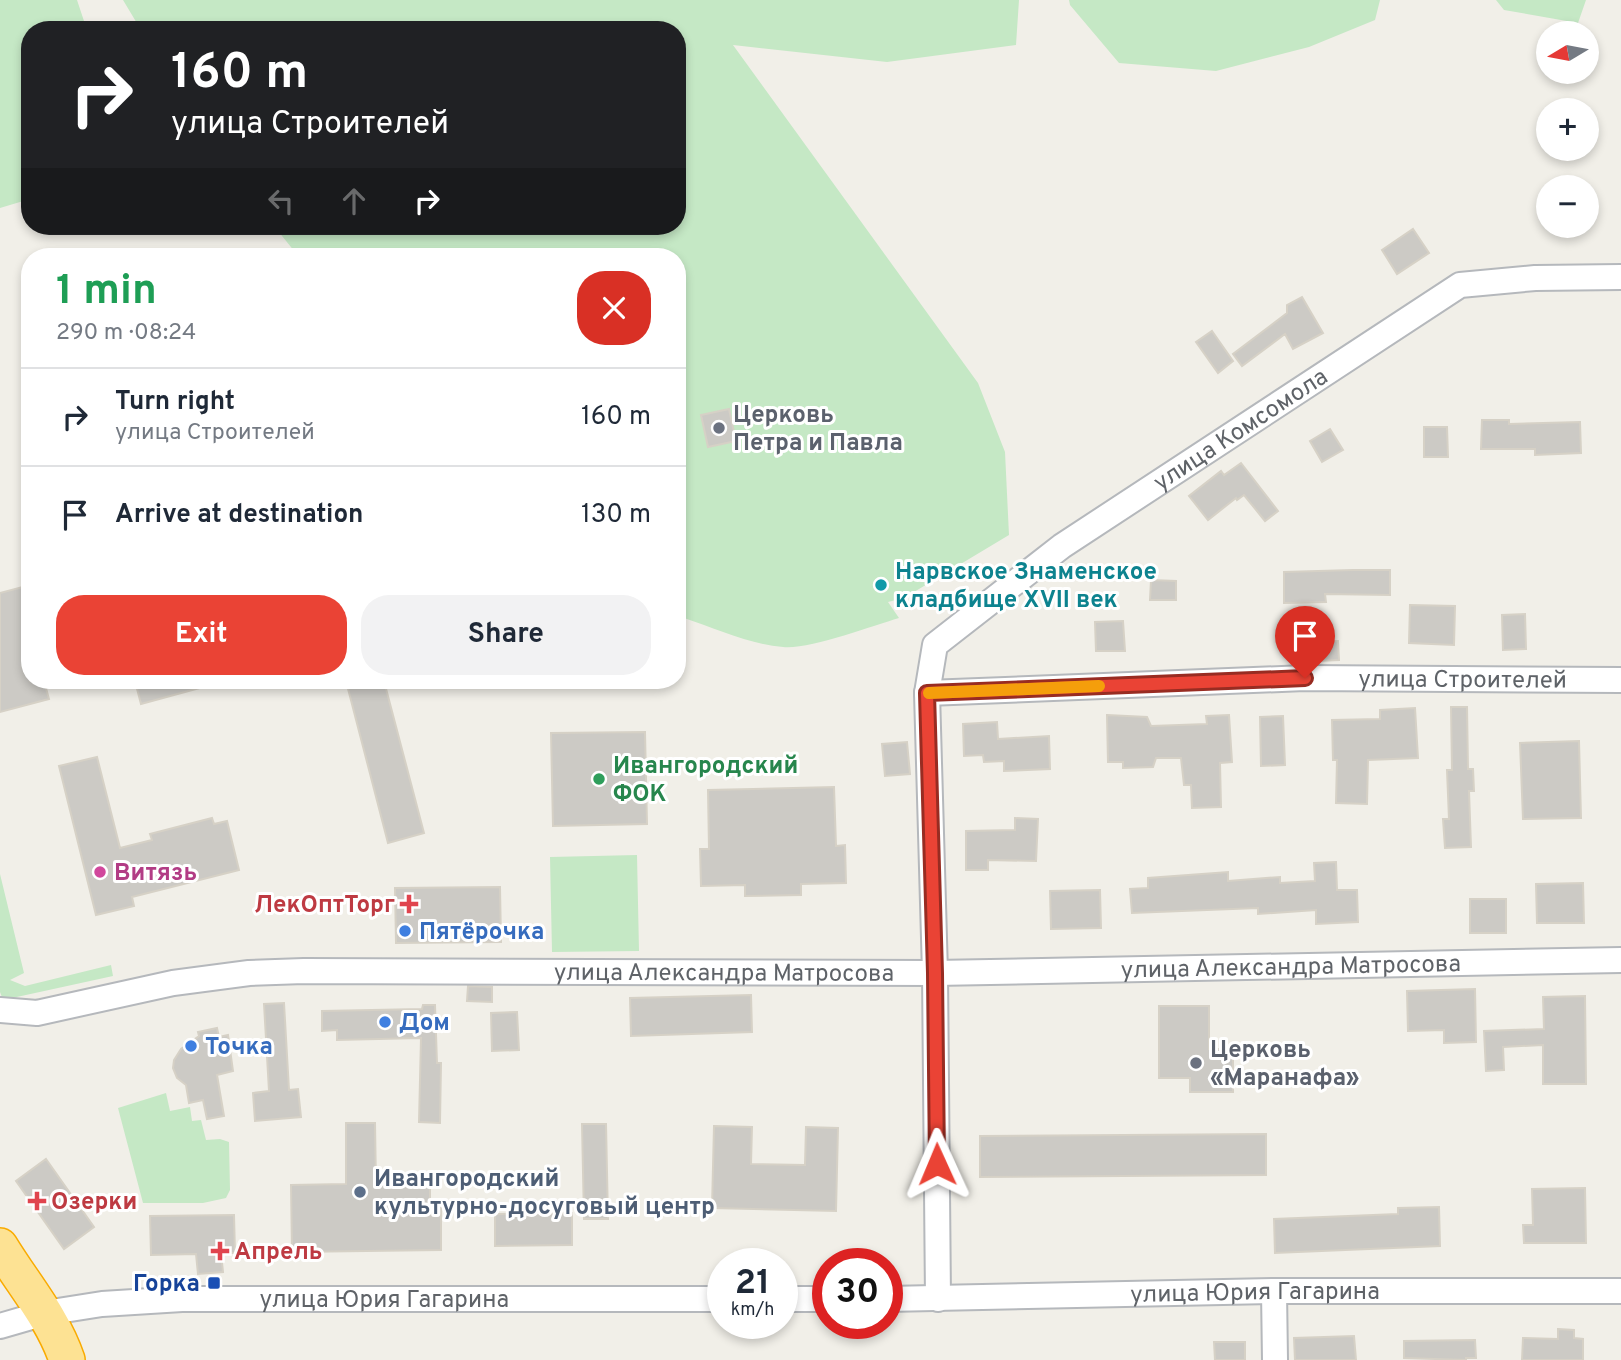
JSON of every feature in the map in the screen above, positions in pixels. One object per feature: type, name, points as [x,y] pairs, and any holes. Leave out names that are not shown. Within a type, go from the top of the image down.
[{"type":"highway","points":[[0,1246],[46,1313],[67,1360]]},
{"type":"street","name":"улица Комсомола","points":[[938,1299],[935,973],[927,693],[935,645],[1062,546],[1460,285],[1535,278],[1621,277]]},
{"type":"street","name":"улица Строителей","points":[[927,693],[1305,678],[1621,680]]},
{"type":"street","name":"улица Александра Матросова","points":[[0,1010],[37,1013],[131,991],[250,973],[304,971],[935,973],[1621,960]]},
{"type":"street","points":[[0,1023],[37,1013]]},
{"type":"street","points":[[1274,1291],[1275,1360]]},
{"type":"street","name":"улица Юрия Гагарина","points":[[903,1299],[1274,1291],[1621,1291]]},
{"type":"street","name":"улица Юрия Гагарина","points":[[0,1326],[46,1313],[102,1304],[182,1299],[707,1299]]},
{"type":"green space","points":[[0,0],[77,0],[84,21],[21,21],[21,202],[0,208]]},
{"type":"green space","points":[[123,0],[1019,0],[1016,45],[887,62],[733,45],[978,383],[1005,452],[1009,535],[904,598],[888,602],[899,618],[824,641],[794,647],[770,645],[686,619],[686,248],[292,248],[281,235],[686,235],[686,21],[136,21]]},
{"type":"green space","points":[[1069,0],[1380,0],[1375,20],[1309,47],[1216,71],[1119,63],[1070,5]]},
{"type":"green space","points":[[1496,0],[1586,0],[1579,21],[1504,10]]},
{"type":"green space","points":[[637,855],[639,951],[552,952],[550,857]]},
{"type":"green space","points":[[0,874],[24,973],[10,980],[25,986],[111,965],[113,976],[3,1000],[0,992]]},
{"type":"green space","points":[[166,1093],[170,1111],[190,1107],[192,1121],[201,1120],[206,1140],[220,1139],[229,1142],[230,1190],[226,1198],[203,1203],[143,1203],[118,1108]]},
{"type":"building","points":[[1413,229],[1429,253],[1397,274],[1382,250]]},
{"type":"building","points":[[1302,297],[1323,333],[1293,349],[1285,334],[1242,366],[1233,354],[1287,313],[1287,305]]},
{"type":"building","points":[[1212,331],[1233,361],[1218,373],[1196,342]]},
{"type":"building","name":"Церковь Петра и Павла","points":[[729,409],[736,441],[708,447],[701,415]]},
{"type":"building","points":[[1482,420],[1509,420],[1509,424],[1580,422],[1581,453],[1535,455],[1535,449],[1481,449]]},
{"type":"building","points":[[1424,427],[1447,427],[1448,457],[1424,457]]},
{"type":"building","points":[[1330,429],[1343,450],[1322,462],[1310,441]]},
{"type":"building","points":[[1241,463],[1278,511],[1265,521],[1244,495],[1208,520],[1189,496],[1221,471],[1224,475]]},
{"type":"building","points":[[1390,570],[1390,595],[1325,594],[1326,602],[1284,603],[1284,572]]},
{"type":"building","points":[[1151,580],[1176,581],[1176,600],[1150,600]]},
{"type":"building","points":[[21,587],[21,689],[46,689],[49,699],[0,712],[0,593]]},
{"type":"building","points":[[1410,605],[1455,606],[1454,645],[1409,643]]},
{"type":"building","points":[[1525,614],[1526,649],[1503,650],[1502,615]]},
{"type":"building","points":[[1123,621],[1125,651],[1096,651],[1095,622]]},
{"type":"building","points":[[1338,641],[1339,660],[1317,661],[1317,642]]},
{"type":"building","points":[[137,689],[196,689],[141,704]]},
{"type":"building","points":[[348,689],[386,689],[424,833],[388,843]]},
{"type":"building","points":[[1451,707],[1467,707],[1468,769],[1473,769],[1474,791],[1469,791],[1471,847],[1445,848],[1443,819],[1449,819],[1447,770],[1452,770]]},
{"type":"building","points":[[1415,708],[1418,758],[1368,760],[1367,804],[1336,803],[1337,760],[1333,760],[1332,720],[1380,719],[1380,710]]},
{"type":"building","points":[[1107,715],[1147,717],[1151,726],[1207,724],[1206,716],[1229,715],[1232,762],[1220,763],[1221,807],[1192,808],[1191,785],[1184,785],[1181,758],[1156,758],[1153,767],[1123,768],[1123,762],[1108,762]]},
{"type":"building","points":[[1283,716],[1285,765],[1261,766],[1260,717]]},
{"type":"building","points":[[997,722],[998,739],[1049,736],[1050,769],[1004,771],[1004,761],[984,762],[983,755],[964,756],[963,724]]},
{"type":"building","name":"Ивангородский ФОК","points":[[645,732],[647,824],[553,826],[551,733]]},
{"type":"building","points":[[1579,741],[1581,818],[1523,819],[1520,743]]},
{"type":"building","points":[[907,742],[910,774],[885,776],[882,744]]},
{"type":"building","points":[[97,757],[120,848],[152,840],[150,834],[212,818],[214,824],[227,821],[239,870],[132,897],[134,906],[96,915],[59,766]]},
{"type":"building","points":[[834,787],[836,846],[845,845],[846,883],[801,884],[801,895],[745,896],[745,885],[701,886],[700,849],[709,849],[708,790]]},
{"type":"building","points":[[1015,818],[1038,819],[1036,861],[988,860],[988,870],[966,870],[966,831],[1015,830]]},
{"type":"building","points":[[1336,862],[1337,890],[1357,890],[1358,922],[1316,924],[1316,910],[1258,914],[1258,908],[1132,913],[1130,889],[1148,888],[1148,878],[1228,872],[1228,881],[1280,877],[1280,883],[1315,881],[1314,863]]},
{"type":"building","points":[[1583,883],[1584,923],[1537,923],[1536,884]]},
{"type":"building","points":[[500,887],[501,942],[396,943],[395,888]]},
{"type":"building","points":[[1100,890],[1101,928],[1051,929],[1050,891]]},
{"type":"building","points":[[1470,899],[1506,899],[1506,933],[1470,933]]},
{"type":"building","points":[[468,986],[492,987],[492,1002],[467,1001]]},
{"type":"building","points":[[1475,989],[1476,1042],[1444,1043],[1444,1030],[1408,1031],[1407,991]]},
{"type":"building","points":[[751,995],[752,1032],[631,1036],[630,998]]},
{"type":"building","points":[[1585,996],[1586,1084],[1543,1084],[1543,1045],[1503,1047],[1504,1070],[1486,1071],[1484,1031],[1544,1029],[1543,997]]},
{"type":"building","points":[[284,1003],[289,1090],[298,1089],[301,1117],[255,1121],[253,1093],[269,1091],[264,1004]]},
{"type":"building","points":[[423,1005],[435,1005],[437,1063],[441,1063],[440,1123],[419,1122],[421,1038],[337,1040],[337,1030],[322,1031],[322,1011],[422,1009]]},
{"type":"building","name":"Церковь «Маранафа»","points":[[1159,1006],[1209,1006],[1209,1049],[1233,1049],[1233,1092],[1190,1092],[1190,1078],[1159,1078]]},
{"type":"building","points":[[517,1012],[519,1050],[492,1051],[491,1013]]},
{"type":"building","points":[[217,1028],[219,1037],[228,1035],[233,1071],[217,1075],[224,1116],[207,1119],[203,1100],[189,1103],[186,1085],[177,1078],[173,1068],[174,1060],[181,1049],[199,1036],[198,1032]]},
{"type":"building","name":"Ивангородский культурно-досуговый центр","points":[[346,1123],[375,1123],[376,1185],[430,1184],[430,1199],[441,1199],[441,1250],[292,1252],[291,1185],[346,1184]]},
{"type":"building","points":[[582,1124],[606,1124],[608,1219],[584,1219]]},
{"type":"building","points":[[714,1126],[752,1127],[751,1164],[805,1165],[806,1127],[838,1128],[836,1211],[712,1208]]},
{"type":"building","points":[[1266,1134],[1266,1175],[980,1177],[980,1136]]},
{"type":"building","points":[[46,1159],[94,1227],[64,1249],[16,1181]]},
{"type":"building","points":[[1585,1188],[1586,1243],[1524,1243],[1523,1225],[1533,1225],[1532,1189]]},
{"type":"building","points":[[1439,1207],[1440,1246],[1275,1253],[1274,1219],[1398,1214],[1398,1208]]},
{"type":"building","points":[[572,1213],[572,1245],[495,1246],[495,1214]]},
{"type":"building","points":[[234,1215],[235,1253],[221,1253],[223,1272],[198,1274],[196,1254],[151,1255],[150,1216]]},
{"type":"building","points":[[1558,1329],[1574,1330],[1574,1338],[1583,1339],[1583,1360],[1522,1360],[1523,1338],[1558,1339]]},
{"type":"building","points":[[1354,1336],[1356,1360],[1295,1360],[1294,1338]]},
{"type":"building","points":[[1475,1340],[1476,1358],[1404,1358],[1404,1341]]},
{"type":"building","points":[[1214,1342],[1245,1342],[1245,1360],[1215,1360]]},
{"type":"slow traffic","points":[[929,693],[1099,686]]},
{"type":"place","name":"Церковь Петра и Павла","points":[[719,428]]},
{"type":"place","name":"Нарвское Знаменское кладбище XVII век","points":[[881,585]]},
{"type":"place","name":"Ивангородский ФОК","points":[[599,779]]},
{"type":"place","name":"Витязь","points":[[100,872]]},
{"type":"place","name":"ЛекОптТорг","points":[[409,904]]},
{"type":"place","name":"Пятёрочка","points":[[405,931]]},
{"type":"place","name":"Дом","points":[[385,1022]]},
{"type":"place","name":"Точка","points":[[191,1046]]},
{"type":"place","name":"Церковь «Маранафа»","points":[[1196,1063]]},
{"type":"place","name":"Ивангородский культурно-досуговый центр","points":[[360,1192]]},
{"type":"place","name":"Озерки","points":[[37,1201]]},
{"type":"place","name":"Апрель","points":[[220,1251]]},
{"type":"place","name":"Горка","points":[[214,1283]]},
{"type":"route","points":[[937,1164],[927,693],[1305,678]]}]
